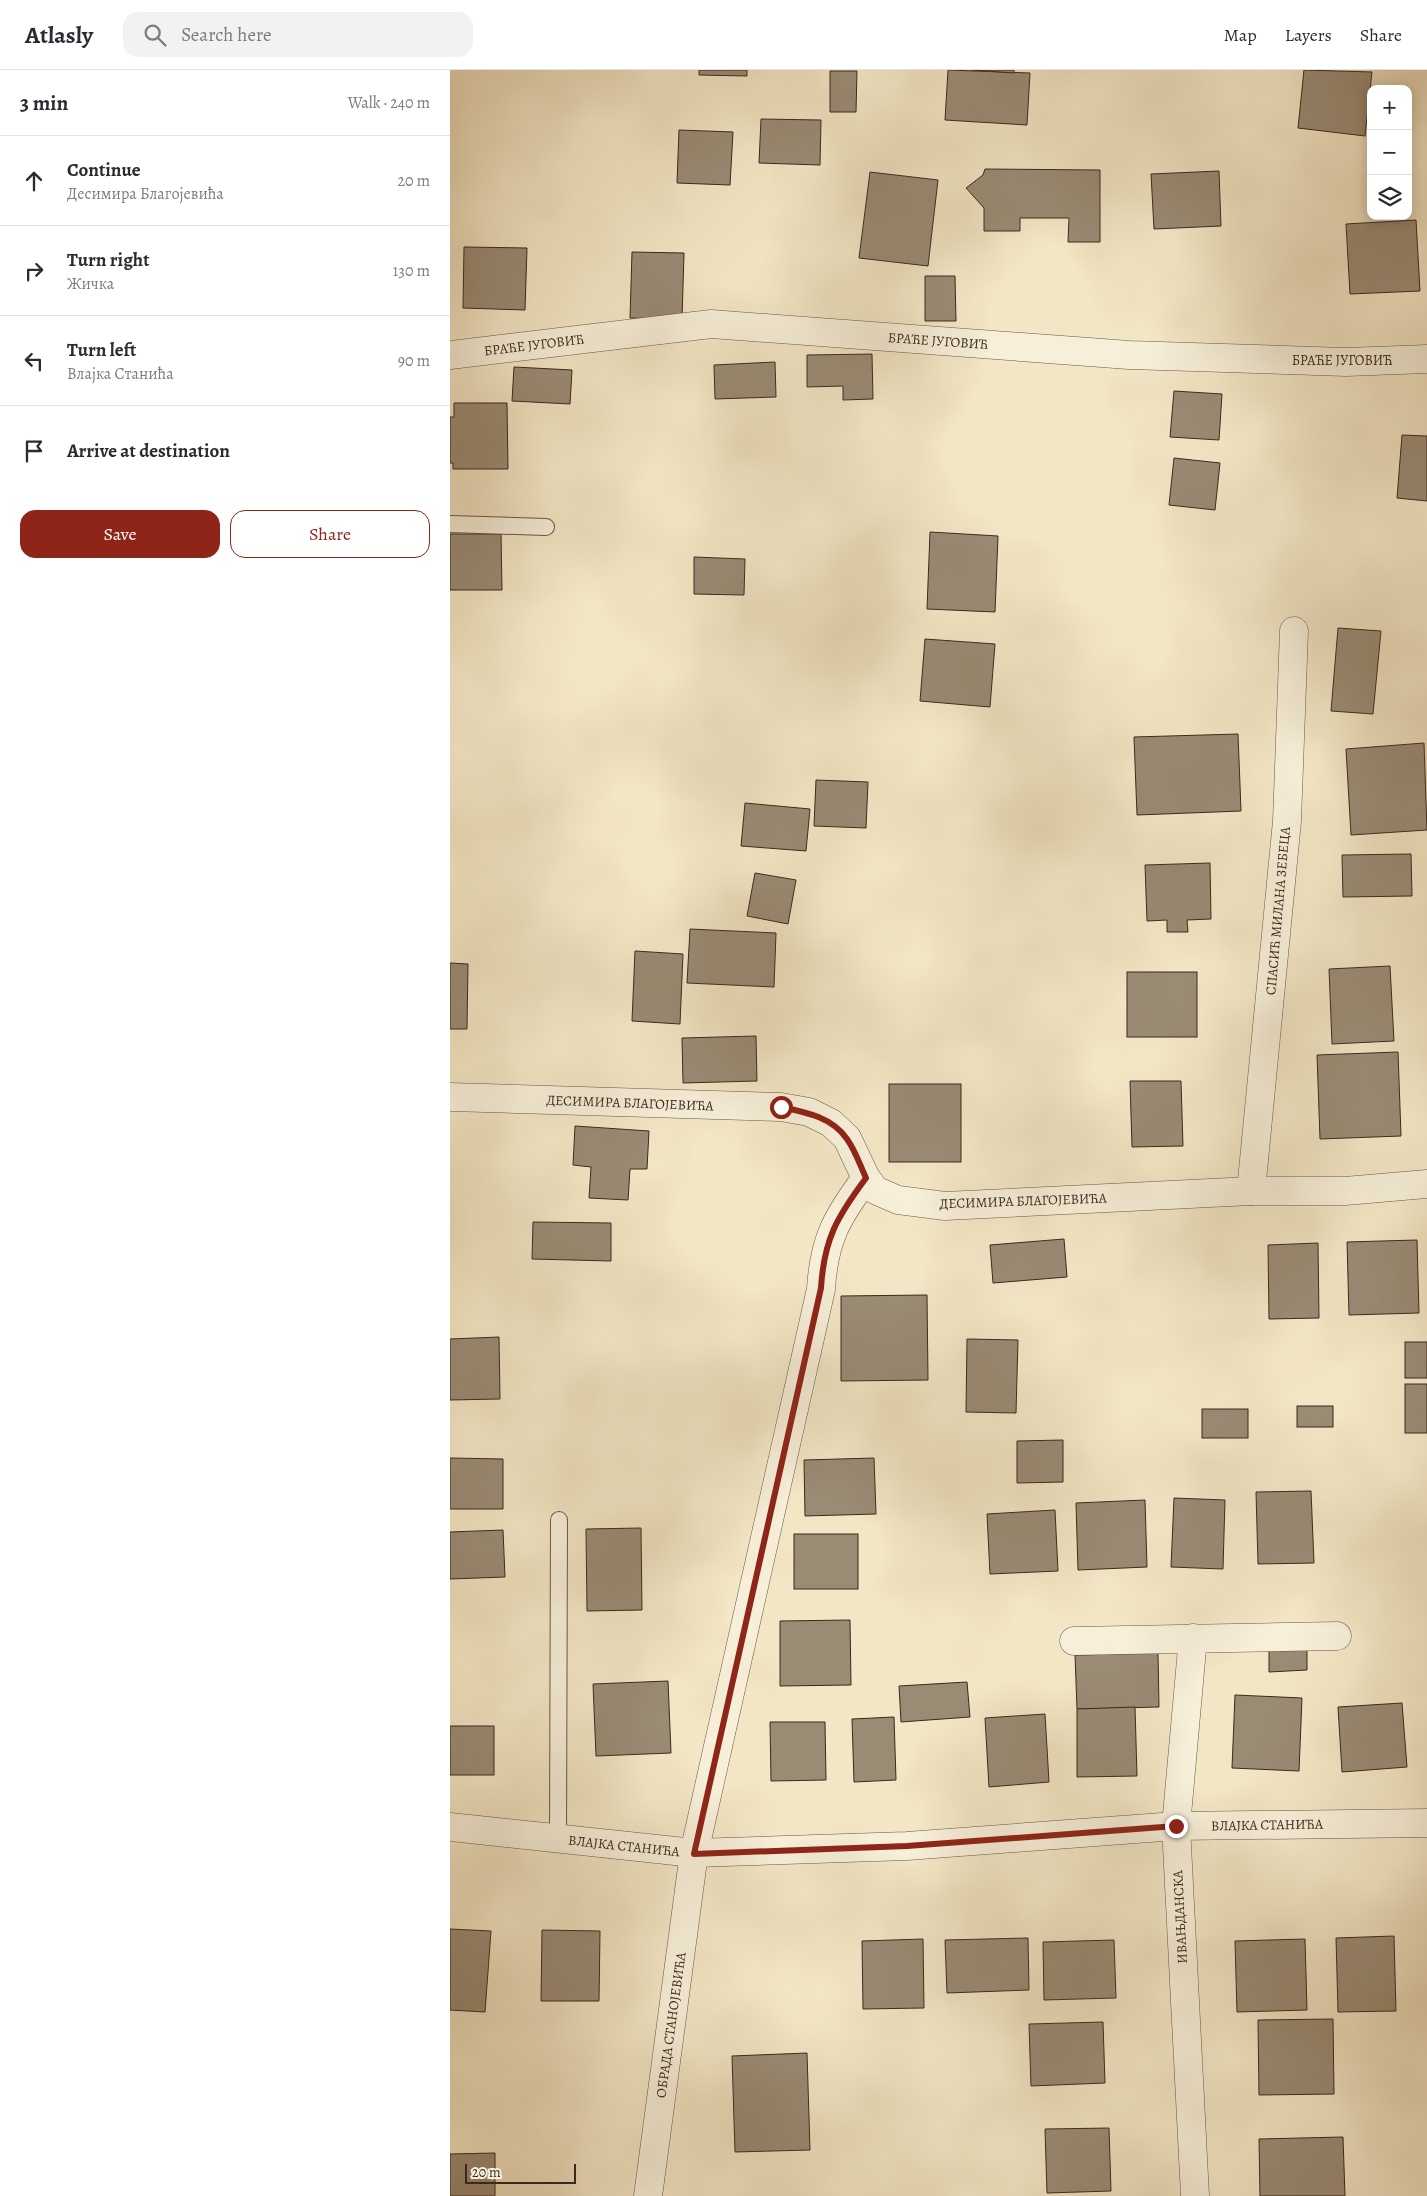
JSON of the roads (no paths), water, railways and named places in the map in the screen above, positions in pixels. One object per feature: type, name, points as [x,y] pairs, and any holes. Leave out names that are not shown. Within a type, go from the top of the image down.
[{"type":"street","name":"БРАЋЕ ЈУГОВИЋ","points":[[450,355],[711,324],[1129,355],[1346,362],[1427,359]]},
{"type":"street","name":"СПАСИЋ МИЛАНА ЗЕБЕЦА","points":[[1251,1191],[1287,821],[1294,631]]},
{"type":"street","name":"ДЕСИМИРА БЛАГОЈЕВИЋА","points":[[450,1098],[781,1107],[809,1112],[831,1123],[847,1138],[866,1178],[875,1190],[898,1200],[945,1206],[1251,1191],[1345,1191],[1427,1184]]},
{"type":"street","name":"ОБРАДА СТАНОЈЕВИЋА","points":[[648,2196],[694,1854],[821,1288],[826,1245],[845,1206],[866,1178]]},
{"type":"street","points":[[1074,1641],[1337,1636]]},
{"type":"street","name":"ИВАЊДАНСКА","points":[[1193,1638],[1176,1826],[1195,2196]]},
{"type":"street","name":"ВЛАЈКА СТАНИЋА","points":[[450,1827],[694,1854],[907,1846],[1176,1826],[1427,1823]]},
{"type":"lane","points":[[450,524],[546,527]]},
{"type":"lane","points":[[558,1839],[559,1520]]}]
